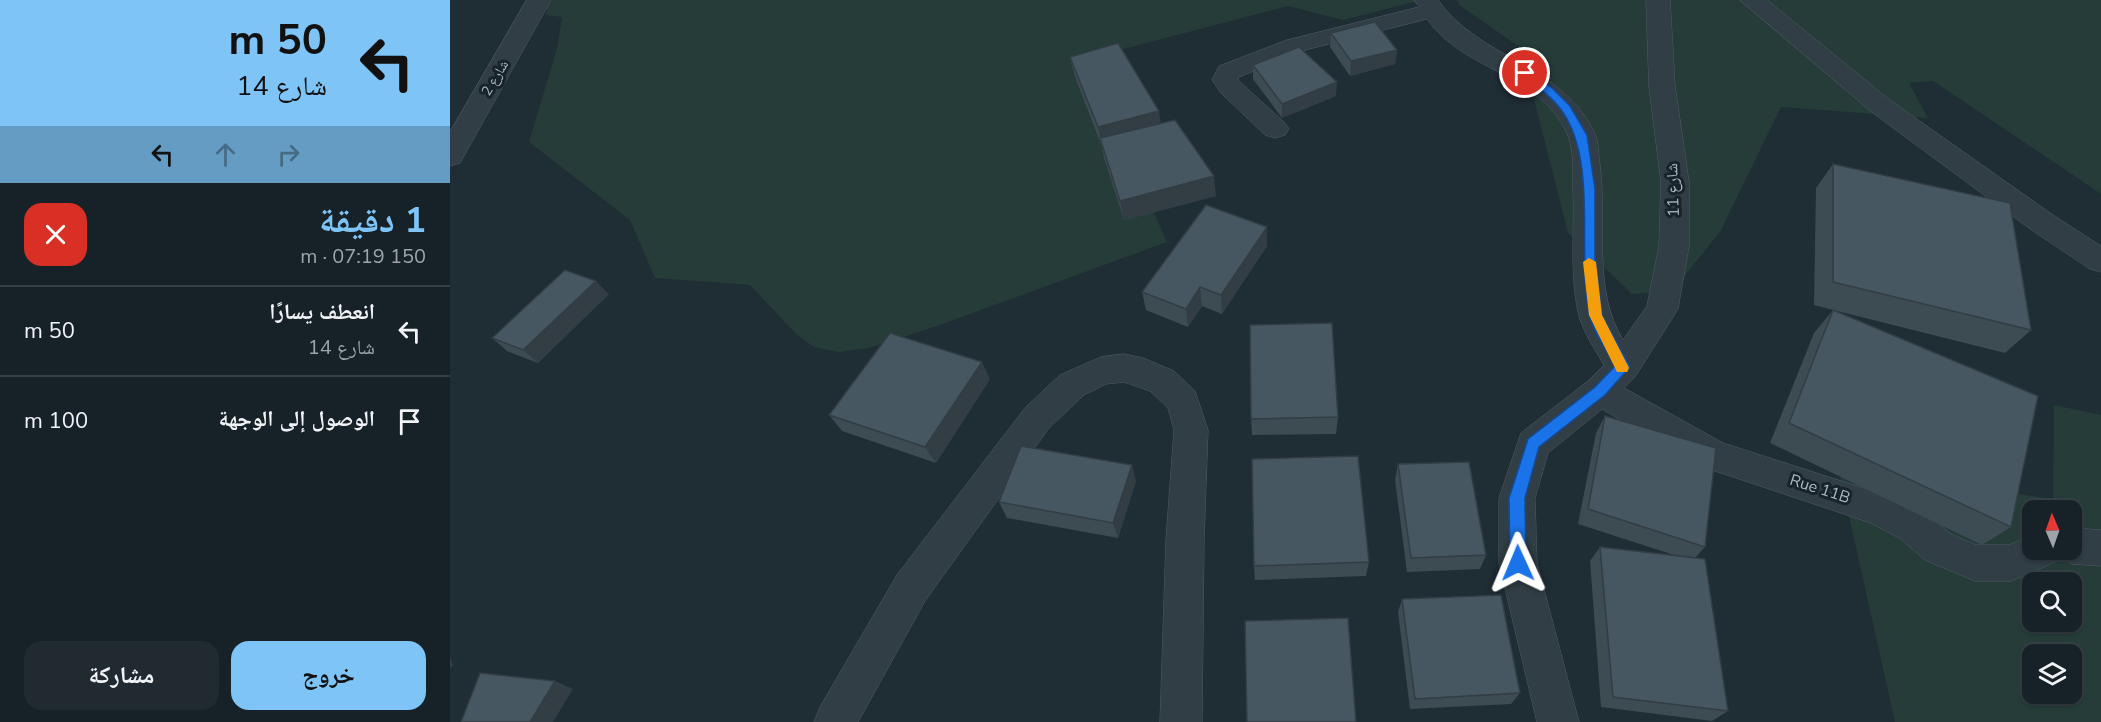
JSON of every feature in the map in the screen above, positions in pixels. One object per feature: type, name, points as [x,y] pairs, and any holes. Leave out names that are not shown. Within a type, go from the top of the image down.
[{"type":"street","name":"شارع 2","points":[[450,156],[539,0]]},
{"type":"street","name":"شارع 11","points":[[1558,722],[1518,563],[1517,498],[1533,444],[1611,379],[1662,309],[1674,246],[1675,182],[1662,86],[1658,0]]},
{"type":"street","points":[[1752,0],[1882,107],[2043,223],[2101,261]]},
{"type":"street","points":[[1275,129],[1229,86],[1225,80],[1228,72],[1296,45],[1429,5],[1456,34],[1525,73],[1548,90],[1566,108],[1581,135],[1589,189],[1589,258],[1595,315],[1611,379]]},
{"type":"street","points":[[835,722],[911,588],[1037,418],[1072,385],[1101,371],[1124,368],[1143,372],[1162,381],[1183,401],[1191,429],[1185,540],[1181,722]]},
{"type":"street","name":"Rue 11B","points":[[1611,379],[1713,454],[1881,510],[1914,527],[1938,547],[1975,563],[2011,563],[2022,558]]},
{"type":"street","points":[[2082,547],[2101,548]]},
{"type":"green space","points":[[549,0],[1422,0],[1343,20],[1288,6],[1085,59],[1167,242],[937,326],[869,348],[838,352],[814,347],[798,336],[750,285],[655,278],[630,220],[529,142],[557,48],[562,17],[546,15]]},
{"type":"green space","points":[[1457,0],[2101,0],[2101,194],[1933,81],[1909,83],[1928,118],[1781,107],[1720,232],[1672,291],[1632,294],[1568,233],[1521,48],[1459,5]]},
{"type":"green space","points":[[2054,405],[2101,415],[2101,722],[1895,722],[1827,418],[1998,491],[2053,499]]},
{"type":"building","points":[[1375,22],[1397,50],[1351,61],[1331,33]]},
{"type":"building","points":[[1118,43],[1159,111],[1098,127],[1070,57]]},
{"type":"building","points":[[1299,47],[1337,82],[1282,104],[1253,65]]},
{"type":"building","points":[[1175,120],[1214,176],[1120,201],[1100,138]]},
{"type":"building","points":[[1833,164],[2010,203],[2031,330],[1833,282]]},
{"type":"building","points":[[1206,205],[1267,227],[1221,295],[1200,287],[1186,309],[1142,292]]},
{"type":"building","points":[[565,270],[596,281],[523,350],[492,338]]},
{"type":"building","points":[[1833,310],[2038,396],[2011,527],[1789,423]]},
{"type":"building","points":[[1332,323],[1338,417],[1251,419],[1250,325]]},
{"type":"building","points":[[890,333],[982,362],[925,447],[829,415]]},
{"type":"building","points":[[1605,416],[1716,448],[1705,547],[1588,509]]},
{"type":"building","points":[[1021,446],[1132,465],[1113,523],[999,502]]},
{"type":"building","points":[[1358,456],[1369,562],[1254,566],[1252,459]]},
{"type":"building","points":[[1469,462],[1486,555],[1411,558],[1398,464]]},
{"type":"building","points":[[1600,547],[1705,559],[1728,711],[1613,697]]},
{"type":"building","points":[[1501,595],[1520,693],[1415,699],[1402,599]]},
{"type":"building","points":[[1348,618],[1356,722],[1247,722],[1245,621]]},
{"type":"building","points":[[480,673],[555,681],[530,722],[461,722]]},
{"type":"slow traffic","points":[[1589,262],[1595,315],[1622,368]]},
{"type":"route","points":[[1518,563],[1517,498],[1533,444],[1600,391],[1623,367],[1595,315],[1589,258],[1589,189],[1581,135],[1566,108],[1548,90],[1525,73]]}]
